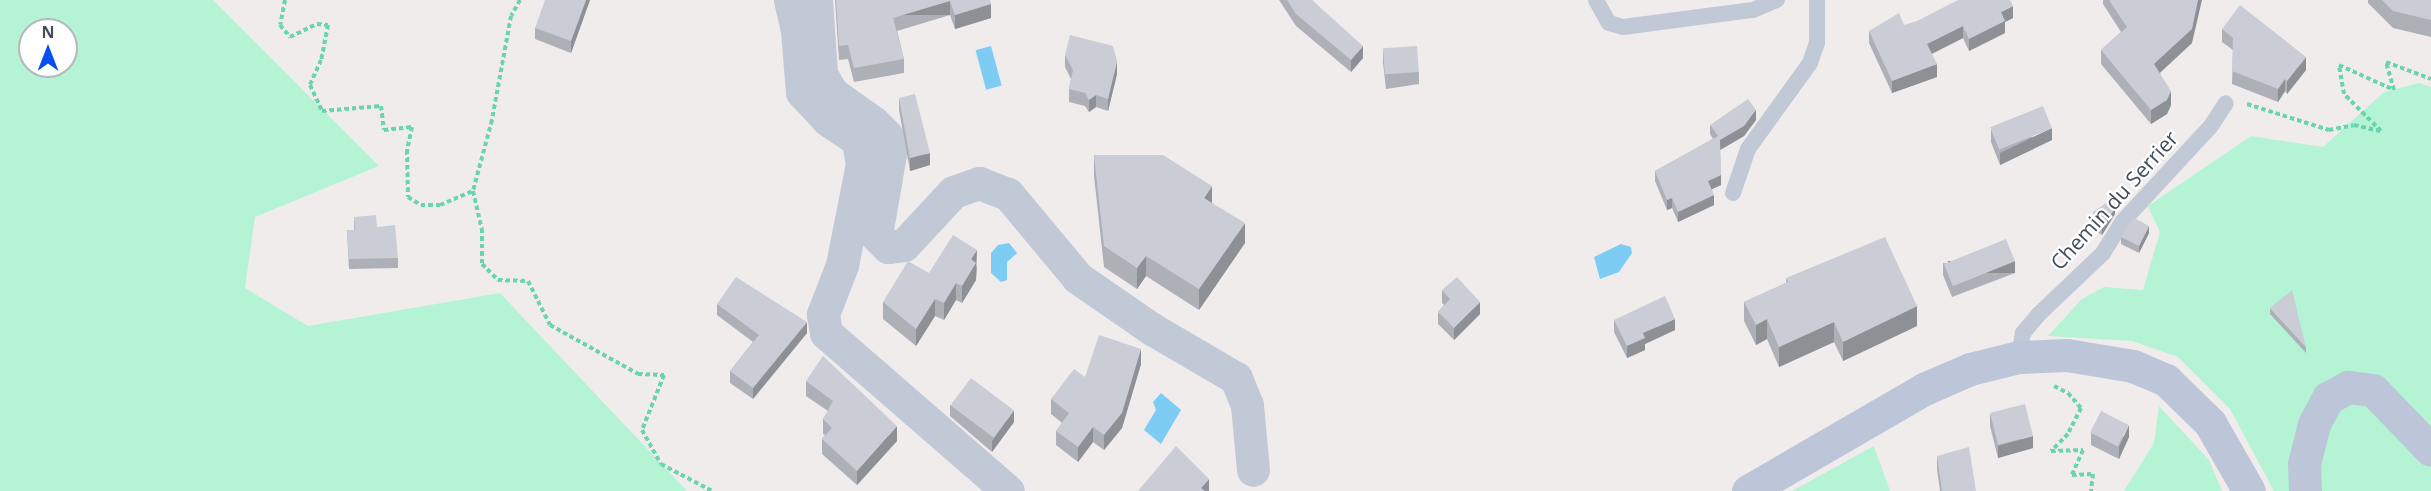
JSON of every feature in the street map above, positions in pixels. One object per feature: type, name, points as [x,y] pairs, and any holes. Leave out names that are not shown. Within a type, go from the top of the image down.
[{"type":"main road","points":[[1748,491],[1924,389],[1970,369],[2019,357],[2098,358],[2133,366],[2166,380],[2192,401],[2225,444],[2249,491]]},
{"type":"main road","points":[[2305,491],[2304,465],[2321,406],[2348,387],[2373,390],[2431,450]]},
{"type":"street","points":[[790,0],[797,31],[802,92],[828,120],[858,140],[862,164],[842,265],[822,314],[826,333],[1008,491]]},
{"type":"street","points":[[816,0],[821,74],[832,93],[873,122],[887,136],[890,153],[876,235],[888,247],[904,245],[953,192],[979,183],[1008,194],[1047,237],[1078,278],[1152,329],[1236,378],[1248,405],[1253,470]]},
{"type":"lane","points":[[1596,0],[1609,23],[1623,27],[1753,10],[1778,0]]},
{"type":"lane","points":[[1733,193],[1748,149],[1810,63],[1817,43],[1816,0]]},
{"type":"lane","name":"Chemin du Serrier","points":[[2019,357],[2028,327],[2103,253],[2124,221],[2211,126],[2226,103]]},
{"type":"path","points":[[285,0],[280,25],[290,37],[317,24],[328,25],[321,60],[310,85],[322,111],[381,105],[384,129],[412,127],[407,150],[408,197],[421,205],[440,205],[473,191]]},
{"type":"path","points":[[520,0],[511,16],[492,120],[473,191],[482,230],[482,264],[498,280],[528,281],[550,325],[638,374],[664,375],[642,430],[661,464],[712,491]]},
{"type":"path","points":[[2226,103],[2243,102],[2329,130],[2354,125],[2381,131],[2344,94],[2339,65],[2394,90],[2386,62],[2431,79]]},
{"type":"path","points":[[2046,382],[2068,393],[2081,408],[2068,434],[2051,451],[2083,450],[2072,475],[2093,474],[2091,491]]},
{"type":"green space","points":[[0,0],[213,0],[379,166],[255,217],[245,288],[308,326],[500,293],[687,491],[0,491]]},
{"type":"green space","points":[[2419,83],[2431,87],[2431,491],[2274,491],[2230,409],[2178,357],[2132,341],[2048,336],[2082,299],[2104,287],[2143,290],[2160,232],[2148,206],[2251,136],[2323,147],[2384,92]]},
{"type":"green space","points":[[2159,406],[2209,460],[2222,491],[2124,491],[2154,443]]},
{"type":"green space","points":[[1874,446],[1890,491],[1792,491]]},
{"type":"water","points":[[991,46],[1002,86],[986,90],[976,50]]},
{"type":"water","points":[[1009,243],[1017,253],[1007,262],[1007,280],[1001,282],[991,273],[991,253],[998,245]]},
{"type":"water","points":[[1621,244],[1631,247],[1632,253],[1619,272],[1600,279],[1594,257]]},
{"type":"water","points":[[1161,393],[1181,410],[1161,444],[1144,430],[1156,410],[1153,402]]},
{"type":"building","points":[[545,0],[586,0],[571,41],[535,28]]},
{"type":"building","points":[[836,0],[990,0],[991,4],[955,15],[950,1],[893,18],[904,59],[854,68],[848,45],[839,46]]},
{"type":"building","points":[[1287,0],[1312,0],[1363,46],[1351,60],[1296,14]]},
{"type":"building","points":[[1958,0],[2010,0],[2013,6],[2001,12],[2005,21],[1969,39],[1963,26],[1927,44],[1937,64],[1892,81],[1869,31],[1899,13],[1904,25],[1917,21]]},
{"type":"building","points":[[2109,0],[2198,0],[2192,29],[2154,64],[2171,91],[2167,100],[2151,110],[2101,50],[2127,27]]},
{"type":"building","points":[[2382,0],[2431,0],[2431,20],[2393,11]]},
{"type":"building","points":[[2240,5],[2306,57],[2278,89],[2232,71],[2233,38],[2222,29]]},
{"type":"building","points":[[1070,35],[1113,46],[1117,61],[1108,99],[1096,95],[1089,100],[1085,93],[1069,89],[1073,70],[1065,55]]},
{"type":"building","points":[[1417,46],[1419,72],[1385,74],[1383,48]]},
{"type":"building","points":[[915,94],[930,153],[910,158],[899,98]]},
{"type":"building","points":[[1748,99],[1756,110],[1744,126],[1720,140],[1721,175],[1708,181],[1714,195],[1678,212],[1672,198],[1667,200],[1655,171],[1718,136],[1710,125]]},
{"type":"building","points":[[2043,106],[2052,128],[1999,150],[1990,127]]},
{"type":"building","points":[[1094,155],[1163,155],[1212,186],[1204,198],[1245,223],[1199,289],[1146,256],[1137,268],[1104,246]]},
{"type":"building","points":[[2106,203],[2115,208],[2102,228],[2095,225],[2093,212]]},
{"type":"building","points":[[376,215],[377,227],[395,225],[398,258],[349,259],[347,230],[355,230],[354,217]]},
{"type":"building","points":[[2134,218],[2149,226],[2139,246],[2121,237]]},
{"type":"building","points":[[953,235],[977,250],[971,259],[976,263],[962,286],[956,283],[944,303],[935,299],[916,329],[883,302],[908,261],[929,273]]},
{"type":"building","points":[[1885,237],[1917,306],[1843,342],[1834,322],[1779,347],[1767,319],[1756,325],[1744,302],[1788,282],[1786,278]]},
{"type":"building","points":[[2006,239],[2015,261],[1953,286],[1944,264]]},
{"type":"building","points":[[736,277],[807,322],[753,388],[730,371],[759,335],[717,304]]},
{"type":"building","points":[[1457,277],[1480,302],[1454,328],[1438,312],[1450,299],[1442,290]]},
{"type":"building","points":[[2292,290],[2306,347],[2270,308]]},
{"type":"building","points":[[1665,296],[1675,319],[1643,333],[1645,338],[1627,346],[1614,320]]},
{"type":"building","points":[[1099,335],[1141,349],[1122,413],[1104,435],[1093,427],[1078,447],[1056,431],[1069,413],[1051,399],[1074,369],[1085,377]]},
{"type":"building","points":[[823,356],[897,426],[857,471],[822,439],[832,428],[823,419],[833,401],[806,381]]},
{"type":"building","points":[[971,378],[1014,410],[994,438],[951,405]]},
{"type":"building","points":[[2025,404],[2033,436],[1998,445],[1990,413]]},
{"type":"building","points":[[2101,411],[2129,425],[2118,446],[2090,432]]},
{"type":"building","points":[[1176,446],[1209,479],[1201,488],[1205,491],[1138,491]]},
{"type":"building","points":[[1969,447],[1976,491],[1942,491],[1937,456]]}]
